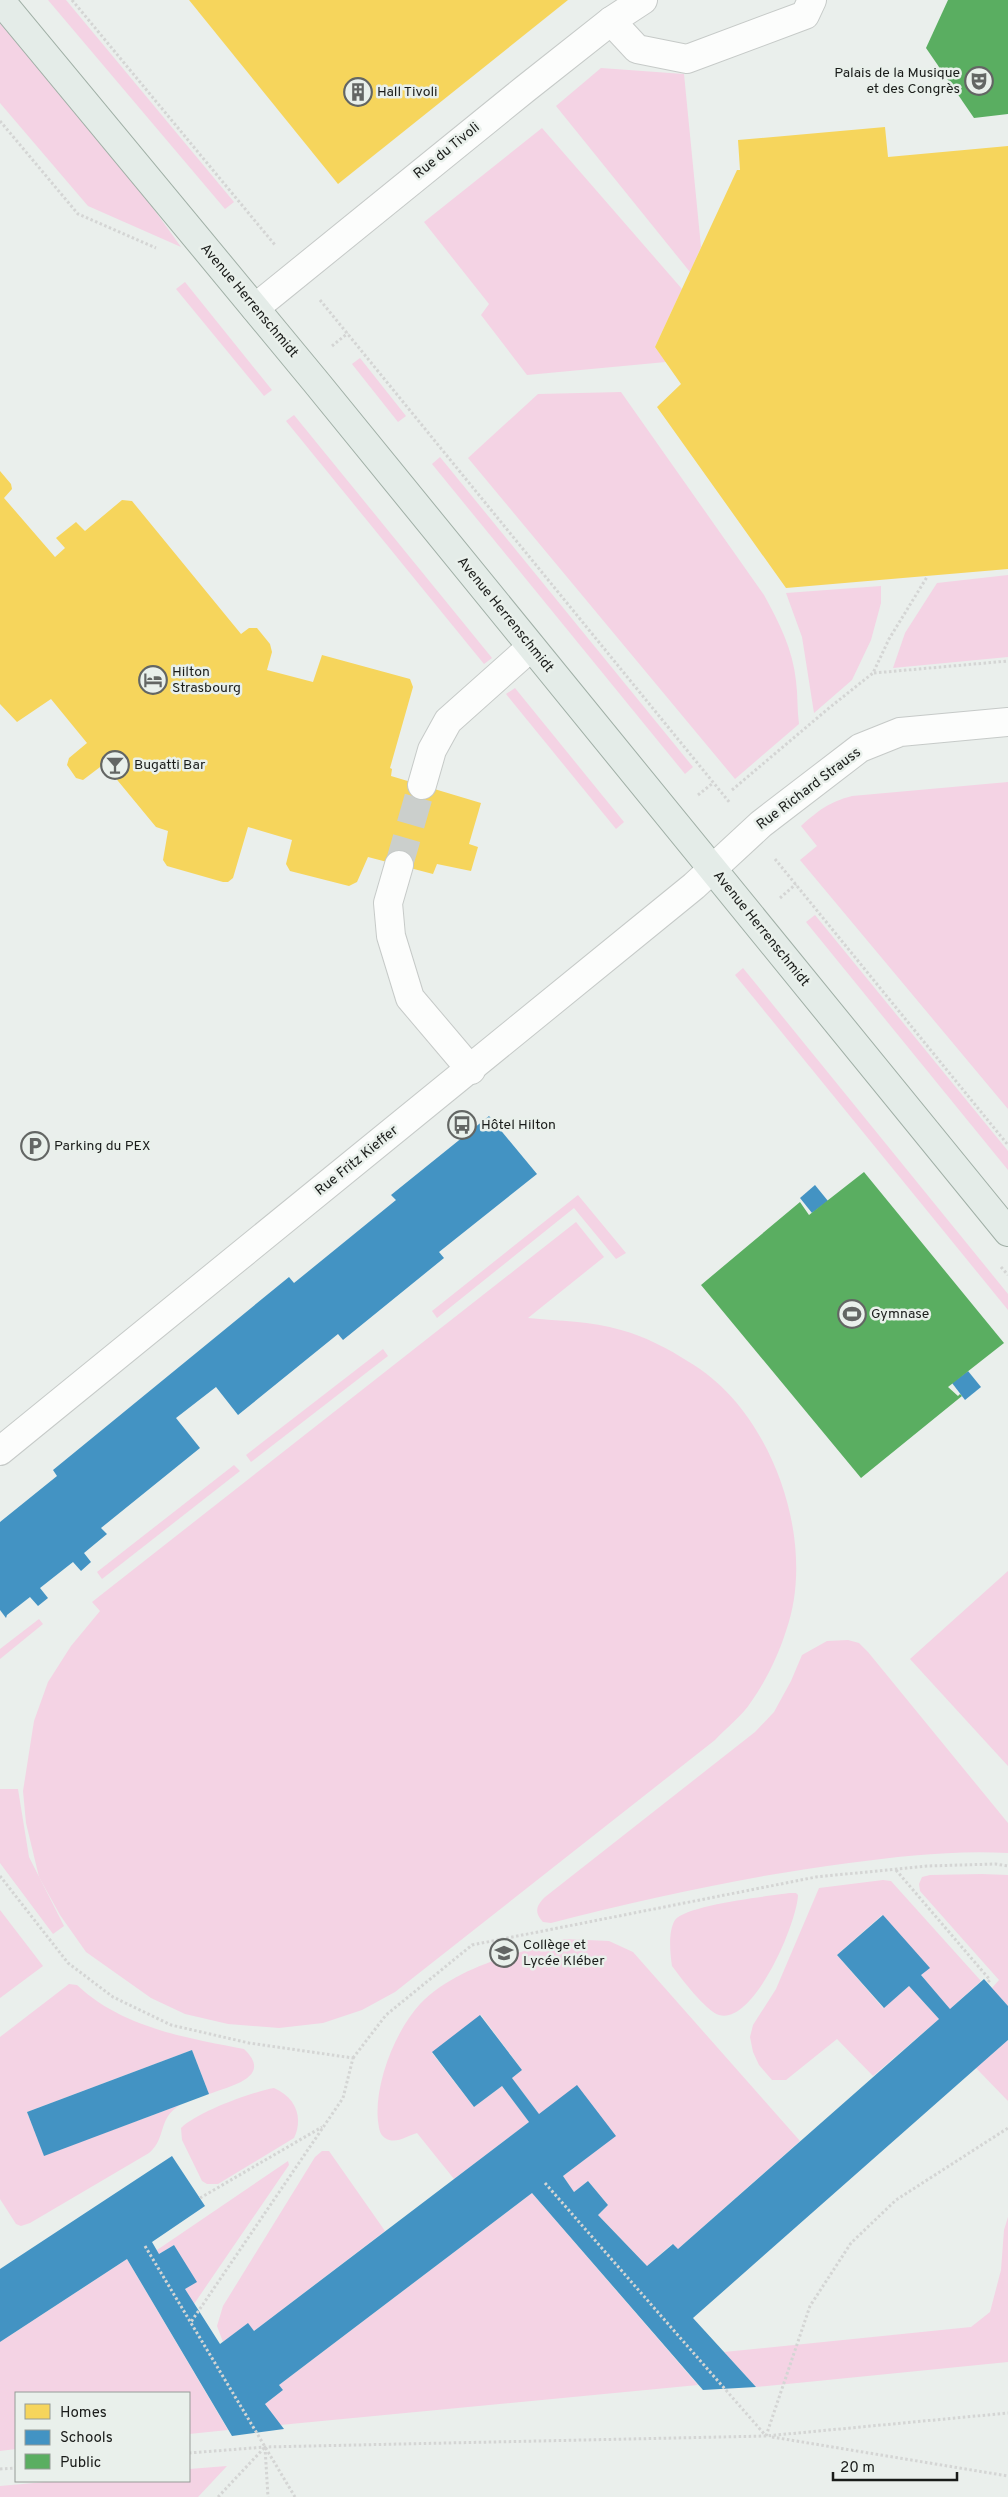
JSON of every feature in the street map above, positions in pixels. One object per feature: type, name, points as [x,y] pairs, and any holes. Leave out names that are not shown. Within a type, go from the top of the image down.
[{"type":"main road","name":"Avenue Herrenschmidt","points":[[0,0],[255,308],[1008,1232]]},
{"type":"street","name":"Rue du Tivoli","points":[[255,308],[346,232],[611,21],[644,0]]},
{"type":"street","points":[[611,21],[637,49],[687,58],[804,15],[812,0]]},
{"type":"street","points":[[422,785],[432,750],[448,721],[531,647]]},
{"type":"street","name":"Rue Richard Strauss","points":[[711,868],[752,831],[860,748],[900,732],[1008,722]]},
{"type":"street","points":[[399,865],[388,903],[390,936],[410,998],[471,1070]]},
{"type":"street","name":"Rue Fritz Kieffer","points":[[0,1451],[471,1070],[694,886],[711,868]]},
{"type":"path","points":[[72,0],[298,274],[1008,1145]]},
{"type":"path","points":[[732,790],[829,708],[874,673],[890,639],[927,578]]},
{"type":"path","points":[[874,673],[1008,661]]},
{"type":"path","points":[[191,2322],[344,2098],[353,2058],[386,2015],[472,1945],[816,1877],[895,1869],[976,1864],[1008,1866]]},
{"type":"path","points":[[895,1869],[990,1980],[987,1983]]},
{"type":"path","points":[[0,1876],[68,1964],[113,1997],[171,2025],[249,2043],[353,2058]]},
{"type":"path","points":[[200,2198],[325,2125]]},
{"type":"path","points":[[766,2436],[810,2306],[851,2243],[896,2200],[1008,2128]]},
{"type":"path","points":[[545,2183],[766,2436],[1008,2476]]},
{"type":"path","points":[[145,2246],[295,2497]]},
{"type":"path","points":[[190,2453],[265,2447],[766,2436],[1008,2413]]},
{"type":"path","points":[[218,2497],[265,2447]]},
{"type":"path","points":[[265,2447],[268,2497]]},
{"type":"path","points":[[0,2469],[15,2468]]},
{"type":"shaded area","points":[[48,0],[66,0],[234,202],[225,209]]},
{"type":"shaded area","points":[[0,23],[120,162],[181,247],[88,206],[0,103]]},
{"type":"shaded area","points":[[601,68],[684,74],[701,247],[690,272],[556,106]]},
{"type":"shaded area","points":[[542,128],[682,289],[655,347],[666,362],[527,375],[481,315],[489,304],[424,222]]},
{"type":"shaded area","points":[[185,282],[272,390],[264,396],[176,289]]},
{"type":"shaded area","points":[[360,358],[406,416],[398,422],[352,364]]},
{"type":"shaded area","points":[[621,392],[764,595],[789,647],[797,687],[799,724],[735,779],[468,458],[538,394]]},
{"type":"shaded area","points":[[294,415],[492,658],[484,664],[286,421]]},
{"type":"shaded area","points":[[440,457],[693,767],[685,774],[432,464]]},
{"type":"shaded area","points":[[1008,575],[1008,657],[893,668],[905,633],[937,583]]},
{"type":"shaded area","points":[[881,586],[881,603],[871,640],[852,680],[814,713],[802,637],[786,593]]},
{"type":"shaded area","points":[[515,688],[624,822],[616,829],[506,694]]},
{"type":"shaded area","points":[[1008,782],[1008,1109],[800,860],[817,846],[801,826],[819,811],[837,801],[852,796]]},
{"type":"shaded area","points":[[815,915],[1008,1151],[1008,1170],[806,922]]},
{"type":"shaded area","points":[[743,968],[1008,1294],[1008,1310],[735,975]]},
{"type":"shaded area","points":[[578,1195],[626,1253],[616,1259],[574,1208],[437,1318],[432,1311]]},
{"type":"shaded area","points":[[576,1222],[604,1257],[528,1318],[587,1323],[621,1330],[656,1343],[689,1362],[718,1384],[744,1412],[765,1445],[781,1481],[791,1519],[796,1558],[794,1596],[783,1640],[767,1677],[739,1717],[715,1740],[395,1992],[362,2010],[323,2023],[279,2028],[228,2024],[185,2014],[151,1998],[86,1952],[60,1915],[39,1877],[26,1823],[23,1791],[34,1721],[48,1682],[71,1646],[100,1611],[92,1602]]},
{"type":"shaded area","points":[[383,1349],[388,1356],[251,1462],[246,1455]]},
{"type":"shaded area","points":[[234,1465],[240,1471],[102,1579],[97,1572]]},
{"type":"shaded area","points":[[1008,1571],[1008,1766],[910,1659]]},
{"type":"shaded area","points":[[39,1619],[43,1624],[0,1659],[0,1649]]},
{"type":"shaded area","points":[[848,1640],[859,1643],[868,1652],[1008,1823],[1008,1853],[968,1852],[929,1854],[811,1868],[699,1888],[551,1923],[543,1922],[538,1915],[537,1909],[545,1897],[755,1732],[774,1712],[791,1681],[802,1655],[827,1641]]},
{"type":"shaded area","points":[[0,1789],[18,1789],[29,1857],[64,1926],[53,1934],[0,1863]]},
{"type":"shaded area","points":[[930,1875],[1008,1875],[1008,2006],[992,1988],[999,1980],[920,1891],[919,1884],[922,1877]]},
{"type":"shaded area","points":[[883,1880],[891,1881],[981,1981],[950,2009],[921,1975],[929,1967],[882,1915],[837,1955],[883,2008],[909,1986],[939,2019],[873,2076],[837,2039],[786,2080],[772,2080],[759,2065],[753,2052],[750,2037],[753,2025],[776,1989],[819,1888]]},
{"type":"shaded area","points":[[790,1893],[798,1895],[796,1909],[782,1948],[759,1989],[746,2004],[732,2014],[719,2015],[714,2012],[694,1993],[672,1966],[670,1936],[675,1920],[682,1915],[710,1906]]},
{"type":"shaded area","points":[[0,1910],[43,1966],[0,1998]]},
{"type":"shaded area","points":[[565,1939],[609,1941],[633,1952],[800,2141],[678,2249],[672,2244],[647,2266],[598,2215],[608,2205],[588,2181],[574,2192],[563,2176],[615,2136],[539,2114],[512,2078],[522,2070],[481,2015],[432,2053],[474,2107],[502,2086],[529,2122],[454,2179],[417,2133],[393,2141],[385,2138],[380,2130],[378,2121],[379,2091],[388,2059],[402,2029],[420,2004],[451,1980],[469,1971],[507,1956]]},
{"type":"shaded area","points":[[69,1984],[77,1985],[94,1999],[114,2011],[155,2029],[244,2049],[252,2059],[254,2067],[252,2073],[246,2079],[209,2094],[192,2050],[27,2112],[44,2155],[180,2105],[168,2116],[155,2147],[149,2153],[30,2223],[21,2226],[16,2224],[0,2199],[0,2037]]},
{"type":"shaded area","points":[[1008,2040],[1008,2101],[976,2068]]},
{"type":"shaded area","points":[[274,2088],[287,2097],[296,2108],[298,2123],[294,2138],[218,2184],[207,2184],[202,2181],[182,2140],[181,2128],[199,2116],[225,2103]]},
{"type":"shaded area","points":[[322,2151],[329,2151],[385,2231],[254,2331],[247,2324],[223,2342],[217,2326],[223,2306],[315,2157]]},
{"type":"shaded area","points":[[288,2161],[289,2165],[194,2304],[185,2289],[196,2282],[174,2245],[159,2254],[157,2250]]},
{"type":"shaded area","points":[[532,2193],[698,2385],[280,2425],[265,2404],[283,2390],[279,2385]]},
{"type":"shaded area","points":[[1008,2217],[1008,2362],[756,2387],[724,2352],[971,2327],[990,2312],[1001,2270],[1004,2230]]},
{"type":"shaded area","points":[[127,2259],[228,2430],[190,2434],[190,2392],[15,2392],[15,2449],[0,2451],[0,2342]]},
{"type":"shaded area","points":[[227,2466],[198,2497],[0,2497],[0,2486],[45,2482],[190,2482],[190,2469]]},
{"type":"building: Homes","name":"Hall Tivoli","points":[[189,0],[568,0],[338,184]]},
{"type":"building: Homes","points":[[885,127],[888,157],[1008,146],[1008,569],[786,588],[657,407],[681,384],[655,347],[737,170],[740,170],[738,140]]},
{"type":"building: Homes","name":"Hilton Strasbourg","points":[[0,471],[11,484],[12,489],[4,498],[55,557],[65,548],[56,538],[76,522],[85,531],[122,500],[132,501],[241,634],[249,628],[257,628],[270,644],[272,652],[267,670],[313,682],[322,655],[410,679],[413,687],[390,768],[392,769],[391,776],[481,803],[469,844],[478,847],[471,871],[437,864],[433,874],[368,857],[357,882],[349,886],[290,871],[286,864],[292,840],[248,827],[233,878],[228,882],[167,866],[163,860],[168,831],[156,827],[104,764],[83,780],[76,778],[67,765],[69,758],[87,743],[51,699],[17,722],[0,704]]},
{"type":"building: Schools","points":[[489,1116],[537,1174],[439,1252],[444,1258],[343,1340],[338,1334],[238,1415],[216,1387],[176,1418],[200,1448],[101,1528],[107,1534],[84,1553],[91,1562],[81,1571],[73,1562],[40,1588],[48,1598],[38,1606],[30,1597],[7,1615],[6,1618],[0,1610],[0,1522],[57,1476],[53,1470],[289,1277],[294,1283],[396,1200],[391,1195]]},
{"type":"building: Schools","points":[[815,1185],[828,1201],[812,1213],[800,1198]]},
{"type":"building: Schools","points":[[968,1371],[981,1387],[965,1400],[952,1383]]},
{"type":"building: Schools","points":[[883,1915],[930,1968],[921,1975],[950,2009],[984,1979],[1008,2006],[1008,2040],[693,2318],[756,2387],[703,2390],[532,2193],[279,2385],[283,2390],[265,2404],[284,2429],[232,2436],[127,2259],[0,2342],[0,2269],[172,2156],[205,2206],[152,2242],[159,2254],[174,2245],[197,2282],[185,2289],[220,2344],[248,2323],[254,2331],[529,2122],[502,2086],[474,2107],[432,2052],[480,2015],[522,2070],[512,2078],[539,2114],[577,2085],[616,2136],[563,2176],[574,2192],[588,2181],[608,2205],[598,2215],[647,2266],[673,2244],[678,2249],[939,2019],[909,1986],[884,2008],[837,1955]]},
{"type":"building: Schools","points":[[192,2050],[209,2094],[44,2156],[27,2112]]},
{"type":"building: Public","name":"Palais de la Musique et des Congrès","points":[[948,0],[1008,0],[1008,114],[974,118],[926,48]]},
{"type":"building: Public","name":"Gymnase","points":[[864,1172],[1004,1343],[948,1387],[958,1396],[960,1394],[962,1396],[861,1478],[701,1285],[800,1202],[809,1215]]},
{"type":"tunnel","points":[[399,865],[422,785]]},
{"type":"place","name":"Palais de la Musique et des Congrès","points":[[979,81]]},
{"type":"place","name":"Hall Tivoli","points":[[358,92]]},
{"type":"place","name":"Hilton Strasbourg","points":[[153,680]]},
{"type":"place","name":"Bugatti Bar","points":[[115,765]]},
{"type":"place","name":"Hôtel Hilton","points":[[462,1125]]},
{"type":"place","name":"Parking du PEX","points":[[35,1146]]},
{"type":"place","name":"Gymnase","points":[[852,1314]]},
{"type":"place","name":"Collège et Lycée Kléber","points":[[504,1953]]}]
